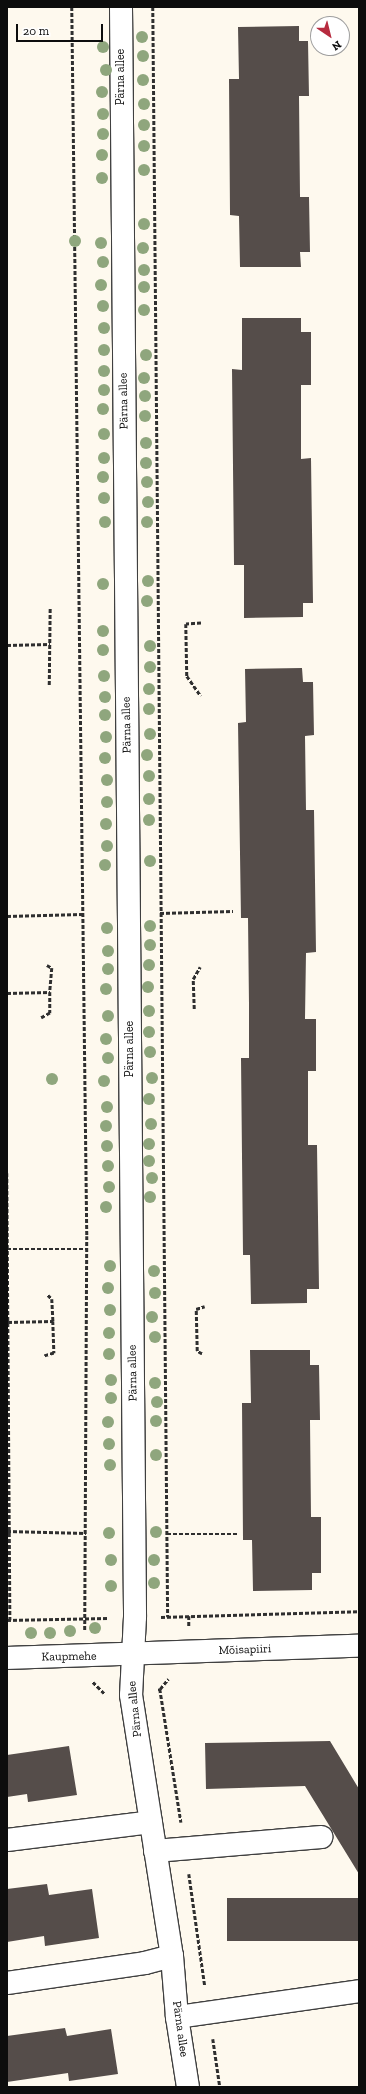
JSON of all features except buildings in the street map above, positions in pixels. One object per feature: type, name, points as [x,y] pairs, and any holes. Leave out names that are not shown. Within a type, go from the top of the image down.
[{"type":"street","name":"Pärna allee","points":[[121,7],[135,1618],[131,1694],[172,1956],[177,2017],[188,2087]]},
{"type":"street","name":"Mõisapiiri","points":[[132,1655],[359,1646]]},
{"type":"street","name":"Kaupmehe","points":[[7,1658],[132,1655]]},
{"type":"street","points":[[7,1840],[151,1822]]},
{"type":"street","points":[[155,1850],[321,1837]]},
{"type":"street","points":[[7,1984],[145,1963],[172,1956]]},
{"type":"street","points":[[177,2017],[359,1991]]},
{"type":"path","points":[[72,7],[86,1249],[86,1618],[84,1676],[98,1685],[108,1697]]},
{"type":"path","points":[[153,7],[160,913],[168,1616]]},
{"type":"path","points":[[49,685],[50,607]]},
{"type":"path","points":[[201,623],[186,624],[187,676],[201,696]]},
{"type":"path","points":[[7,645],[50,644]]},
{"type":"path","points":[[160,913],[233,911]]},
{"type":"path","points":[[7,916],[82,914]]},
{"type":"path","points":[[42,1018],[50,1013],[52,968],[47,965]]},
{"type":"path","points":[[194,1009],[193,979],[200,967]]},
{"type":"path","points":[[7,993],[50,992]]},
{"type":"path","points":[[7,1173],[9,1620],[135,1618],[359,1611]]},
{"type":"path","points":[[7,1249],[86,1249]]},
{"type":"path","points":[[44,1356],[54,1353],[52,1299],[48,1295]]},
{"type":"path","points":[[202,1354],[197,1351],[196,1309],[205,1306]]},
{"type":"path","points":[[8,1322],[53,1321]]},
{"type":"path","points":[[8,1531],[86,1533]]},
{"type":"path","points":[[166,1534],[238,1534]]}]
